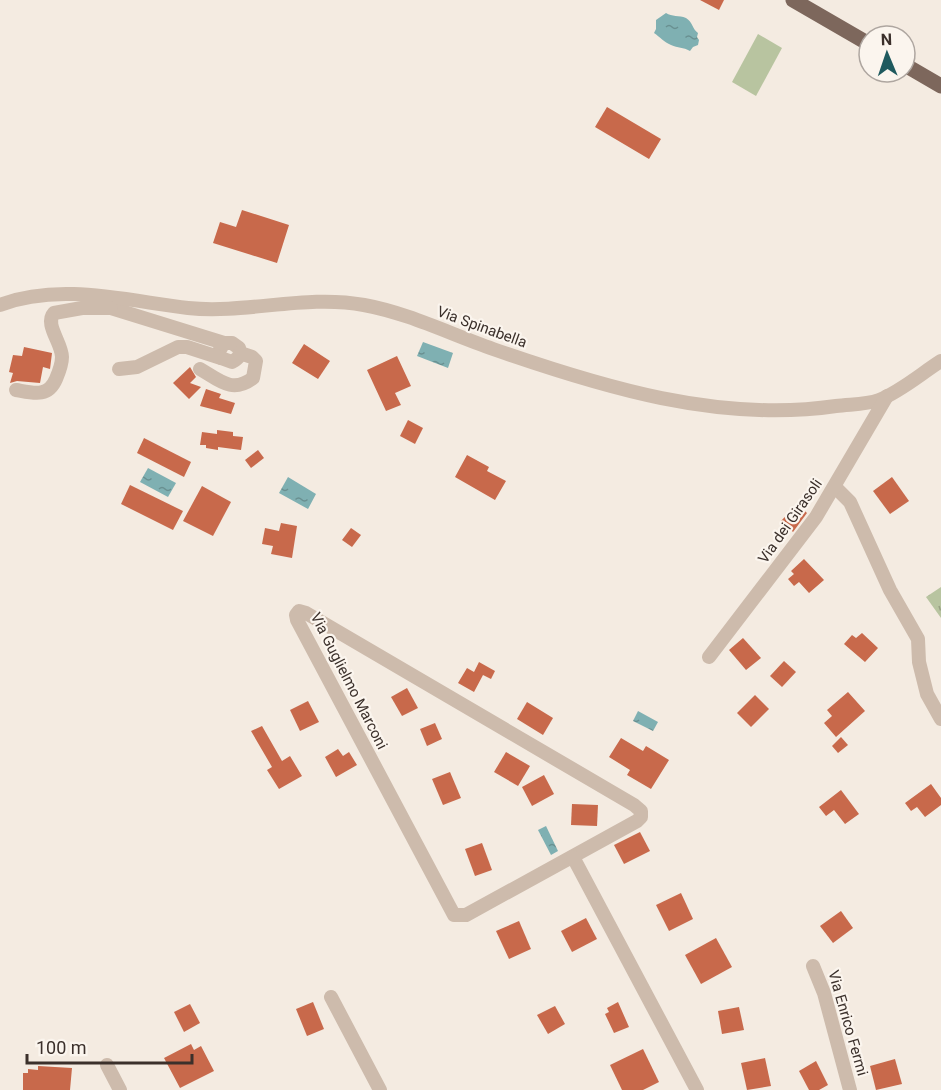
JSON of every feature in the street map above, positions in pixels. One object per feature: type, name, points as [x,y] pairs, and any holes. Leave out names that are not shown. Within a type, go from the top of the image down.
[{"type":"main road","points":[[793,0],[857,37]]},
{"type":"main road","points":[[917,72],[941,86]]},
{"type":"street","name":"Via Spinabella","points":[[0,305],[22,298],[46,295],[111,303],[211,309],[333,302],[363,304],[394,312],[601,385],[704,405],[791,411],[866,404],[887,396],[941,361]]},
{"type":"street","points":[[16,390],[38,394],[48,391],[54,384],[60,370],[62,356],[51,323],[54,313],[111,303],[224,343],[232,343],[239,348],[240,353],[232,362],[187,347],[178,347],[137,367],[119,369]]},
{"type":"street","points":[[221,358],[218,353],[224,343]]},
{"type":"street","points":[[200,369],[226,385],[243,385],[252,378],[256,361],[240,353]]},
{"type":"street","name":"Via dei Girasoli","points":[[709,657],[811,524],[887,396]]},
{"type":"street","points":[[835,487],[850,502],[890,590],[918,639],[919,662],[927,694],[941,719]]},
{"type":"street","name":"Via Guglielmo Marconi","points":[[297,613],[306,613],[641,811],[642,815],[639,820],[573,857],[466,915],[452,914],[297,620],[297,613]]},
{"type":"street","points":[[573,857],[697,1090]]},
{"type":"street","name":"Via Enrico Fermi","points":[[813,966],[825,993],[850,1090]]},
{"type":"street","points":[[331,997],[380,1090]]},
{"type":"street","points":[[107,1065],[120,1090]]},
{"type":"green space","points":[[758,34],[782,48],[756,96],[732,82]]},
{"type":"green space","points":[[941,587],[941,618],[926,597]]},
{"type":"water","points":[[666,13],[683,17],[691,23],[698,33],[698,45],[690,51],[669,44],[654,33],[656,20]]},
{"type":"water","points":[[423,342],[453,353],[448,368],[417,356]]},
{"type":"water","points":[[148,468],[176,483],[168,497],[140,482]]},
{"type":"water","points":[[288,477],[316,494],[308,509],[279,493]]},
{"type":"water","points":[[638,711],[658,722],[653,731],[633,721]]},
{"type":"water","points":[[546,826],[558,851],[551,855],[538,830]]},
{"type":"building","points":[[700,0],[724,0],[719,10]]},
{"type":"building","points":[[607,107],[661,139],[649,159],[595,127]]},
{"type":"building","points":[[242,210],[289,225],[277,263],[213,243],[220,222],[236,227]]},
{"type":"building","points":[[304,344],[330,361],[318,379],[292,363]]},
{"type":"building","points":[[24,347],[52,353],[50,369],[43,367],[40,383],[17,381],[10,383],[13,373],[9,372],[13,355],[22,356]]},
{"type":"building","points":[[397,356],[411,386],[395,393],[401,405],[386,411],[367,370]]},
{"type":"building","points":[[190,367],[196,377],[190,383],[201,387],[189,399],[173,383]]},
{"type":"building","points":[[206,389],[221,394],[219,398],[235,403],[231,414],[200,406]]},
{"type":"building","points":[[408,420],[423,428],[415,444],[400,436]]},
{"type":"building","points":[[217,430],[233,432],[233,436],[243,437],[241,450],[218,447],[218,450],[200,445],[202,432],[217,434]]},
{"type":"building","points":[[144,438],[191,462],[184,477],[137,453]]},
{"type":"building","points":[[258,450],[264,458],[251,468],[245,460]]},
{"type":"building","points":[[467,455],[489,467],[487,471],[506,481],[495,500],[455,477]]},
{"type":"building","points":[[892,477],[909,501],[890,514],[873,491]]},
{"type":"building","points":[[130,485],[183,511],[173,530],[121,504]]},
{"type":"building","points":[[202,486],[231,502],[213,536],[183,521]]},
{"type":"building","points":[[797,504],[807,513],[793,532],[781,521]]},
{"type":"building","points":[[281,523],[297,526],[292,558],[271,554],[273,546],[262,544],[265,528],[279,531]]},
{"type":"building","points":[[351,528],[361,535],[352,547],[342,540]]},
{"type":"building","points":[[804,559],[824,580],[809,593],[799,582],[794,586],[788,579],[794,574],[791,571]]},
{"type":"building","points":[[862,633],[878,648],[865,662],[844,644],[852,635],[856,638]]},
{"type":"building","points":[[743,638],[761,658],[746,670],[729,650]]},
{"type":"building","points":[[784,661],[796,672],[782,687],[770,676]]},
{"type":"building","points":[[479,662],[495,671],[491,679],[483,675],[474,692],[458,683],[467,668],[474,672]]},
{"type":"building","points":[[407,688],[418,708],[402,716],[391,697]]},
{"type":"building","points":[[848,692],[865,711],[836,737],[824,723],[832,716],[827,710]]},
{"type":"building","points":[[755,695],[769,709],[751,727],[737,713]]},
{"type":"building","points":[[308,701],[319,722],[300,731],[290,710]]},
{"type":"building","points":[[527,702],[553,718],[543,735],[517,719]]},
{"type":"building","points":[[435,723],[442,739],[427,746],[420,729]]},
{"type":"building","points":[[262,726],[282,761],[290,756],[302,776],[279,789],[267,770],[272,767],[251,731]]},
{"type":"building","points":[[841,737],[848,745],[838,753],[832,746]]},
{"type":"building","points":[[621,738],[643,751],[646,746],[669,760],[651,789],[627,775],[630,770],[609,757]]},
{"type":"building","points":[[338,749],[343,756],[349,752],[357,765],[336,777],[325,757]]},
{"type":"building","points":[[506,752],[530,766],[518,786],[494,772]]},
{"type":"building","points":[[450,772],[461,798],[443,805],[432,779]]},
{"type":"building","points":[[544,775],[554,794],[532,806],[522,787]]},
{"type":"building","points":[[931,784],[941,798],[941,805],[925,817],[917,807],[911,811],[905,803]]},
{"type":"building","points":[[841,790],[859,814],[845,824],[834,810],[826,816],[819,807]]},
{"type":"building","points":[[572,804],[598,805],[597,826],[571,825]]},
{"type":"building","points":[[640,832],[650,851],[624,864],[614,845]]},
{"type":"building","points":[[482,843],[492,870],[475,876],[465,849]]},
{"type":"building","points":[[681,893],[693,919],[669,931],[656,905]]},
{"type":"building","points":[[841,911],[853,928],[833,943],[820,926]]},
{"type":"building","points":[[586,918],[597,939],[572,952],[561,931]]},
{"type":"building","points":[[519,921],[531,949],[509,959],[496,931]]},
{"type":"building","points":[[716,938],[732,967],[701,984],[685,955]]},
{"type":"building","points":[[313,1002],[324,1029],[307,1036],[296,1009]]},
{"type":"building","points":[[618,1002],[629,1027],[614,1033],[605,1014],[609,1012],[607,1008]]},
{"type":"building","points":[[190,1004],[200,1023],[184,1032],[174,1012]]},
{"type":"building","points":[[555,1006],[565,1024],[548,1034],[537,1015]]},
{"type":"building","points":[[739,1007],[744,1030],[722,1034],[718,1011]]},
{"type":"building","points":[[191,1044],[194,1050],[201,1046],[214,1071],[180,1088],[164,1058]]},
{"type":"building","points":[[643,1049],[659,1082],[643,1090],[622,1090],[610,1065]]},
{"type":"building","points":[[765,1058],[771,1086],[747,1090],[741,1063]]},
{"type":"building","points":[[895,1059],[902,1084],[876,1090],[870,1066]]},
{"type":"building","points":[[816,1061],[828,1085],[819,1090],[809,1090],[799,1071]]},
{"type":"building","points":[[38,1066],[72,1068],[70,1090],[23,1090],[23,1073],[28,1073],[28,1069],[38,1070]]}]
